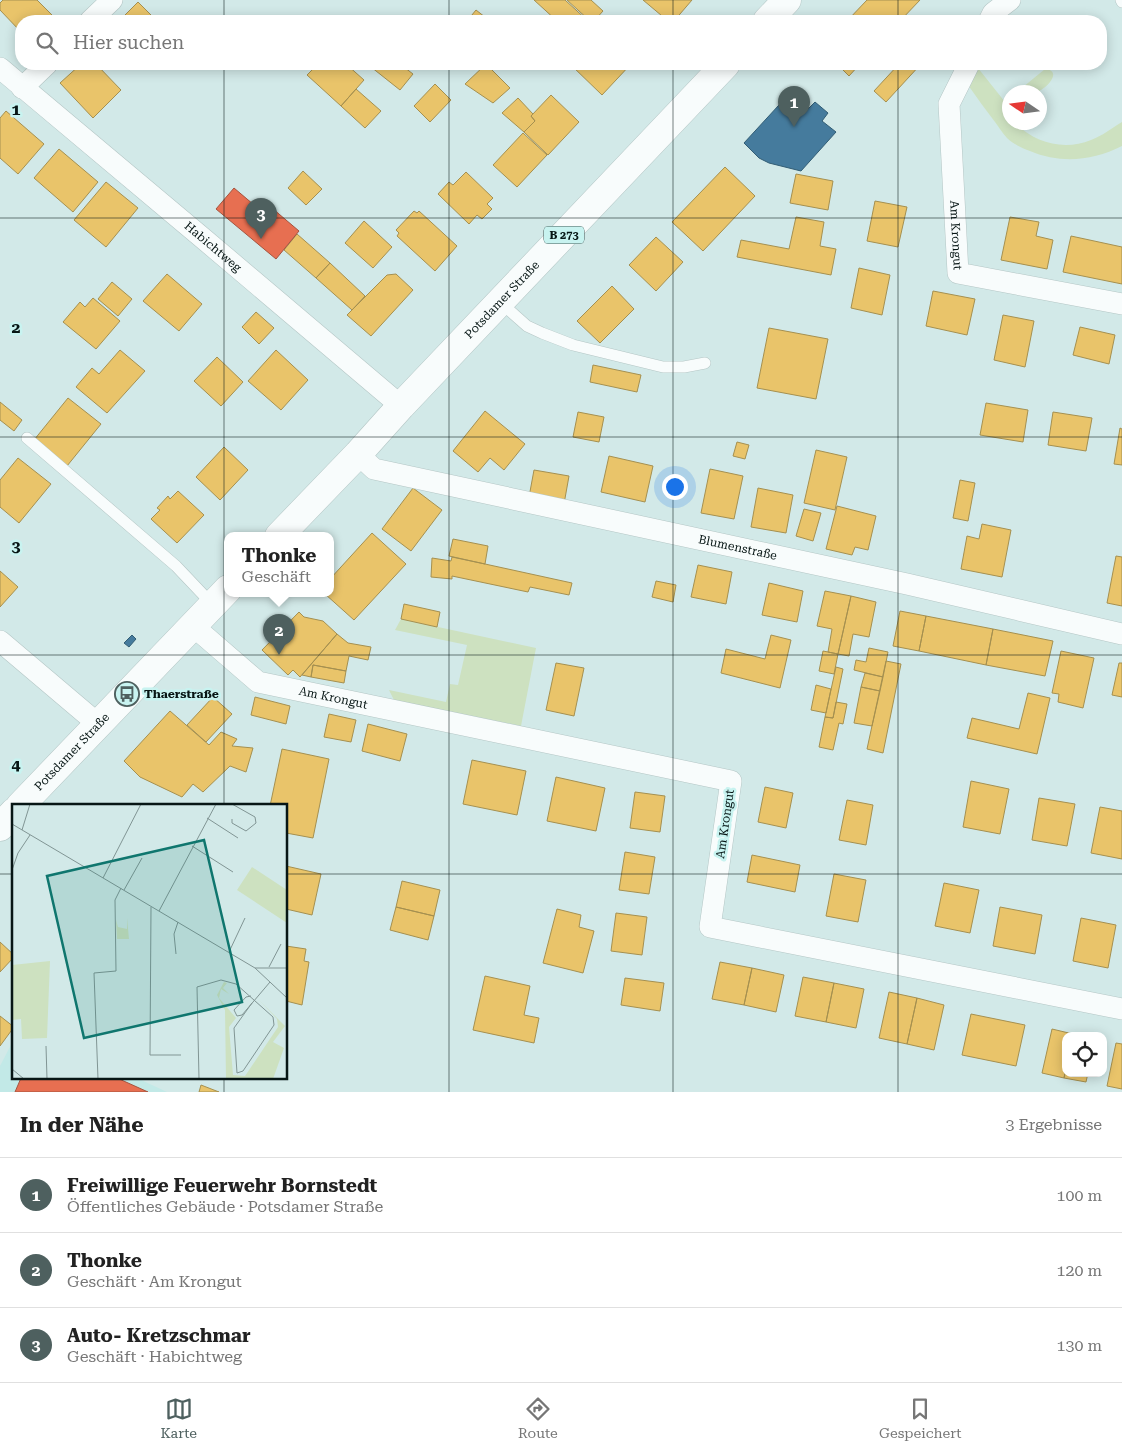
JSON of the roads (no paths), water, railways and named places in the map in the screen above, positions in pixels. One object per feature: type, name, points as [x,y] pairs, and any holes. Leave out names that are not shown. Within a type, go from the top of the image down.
[{"type":"main road","name":"Potsdamer Straße","points":[[283,532],[720,70]]},
{"type":"main road","name":"Potsdamer Straße","points":[[22,804],[220,596]]},
{"type":"main road","points":[[0,827],[12,814]]},
{"type":"street","points":[[96,15],[112,0]]},
{"type":"street","points":[[992,15],[1010,0]]},
{"type":"street","name":"Habichtweg","points":[[0,68],[401,406]]},
{"type":"street","points":[[22,88],[41,70]]},
{"type":"street","name":"Am Krongut","points":[[965,70],[949,104],[958,273],[1122,304]]},
{"type":"street","name":"Blumenstraße","points":[[358,454],[374,469],[907,584],[1122,634]]},
{"type":"street","name":"Am Krongut","points":[[192,625],[258,682],[731,782],[710,927],[1122,1009]]},
{"type":"street","points":[[0,641],[98,724]]},
{"type":"lane","points":[[500,302],[527,326],[573,345],[663,366],[684,367],[705,363]]},
{"type":"lane","points":[[28,438],[176,566],[220,596]]},
{"type":"place","name":"Freiwillige Feuerwehr Bornstedt","points":[[794,127]]},
{"type":"place","name":"Auto- Kretzschmar","points":[[261,239]]},
{"type":"place","name":"Thonke","points":[[279,655]]},
{"type":"place","name":"Thaerstraße","points":[[127,694]]}]
